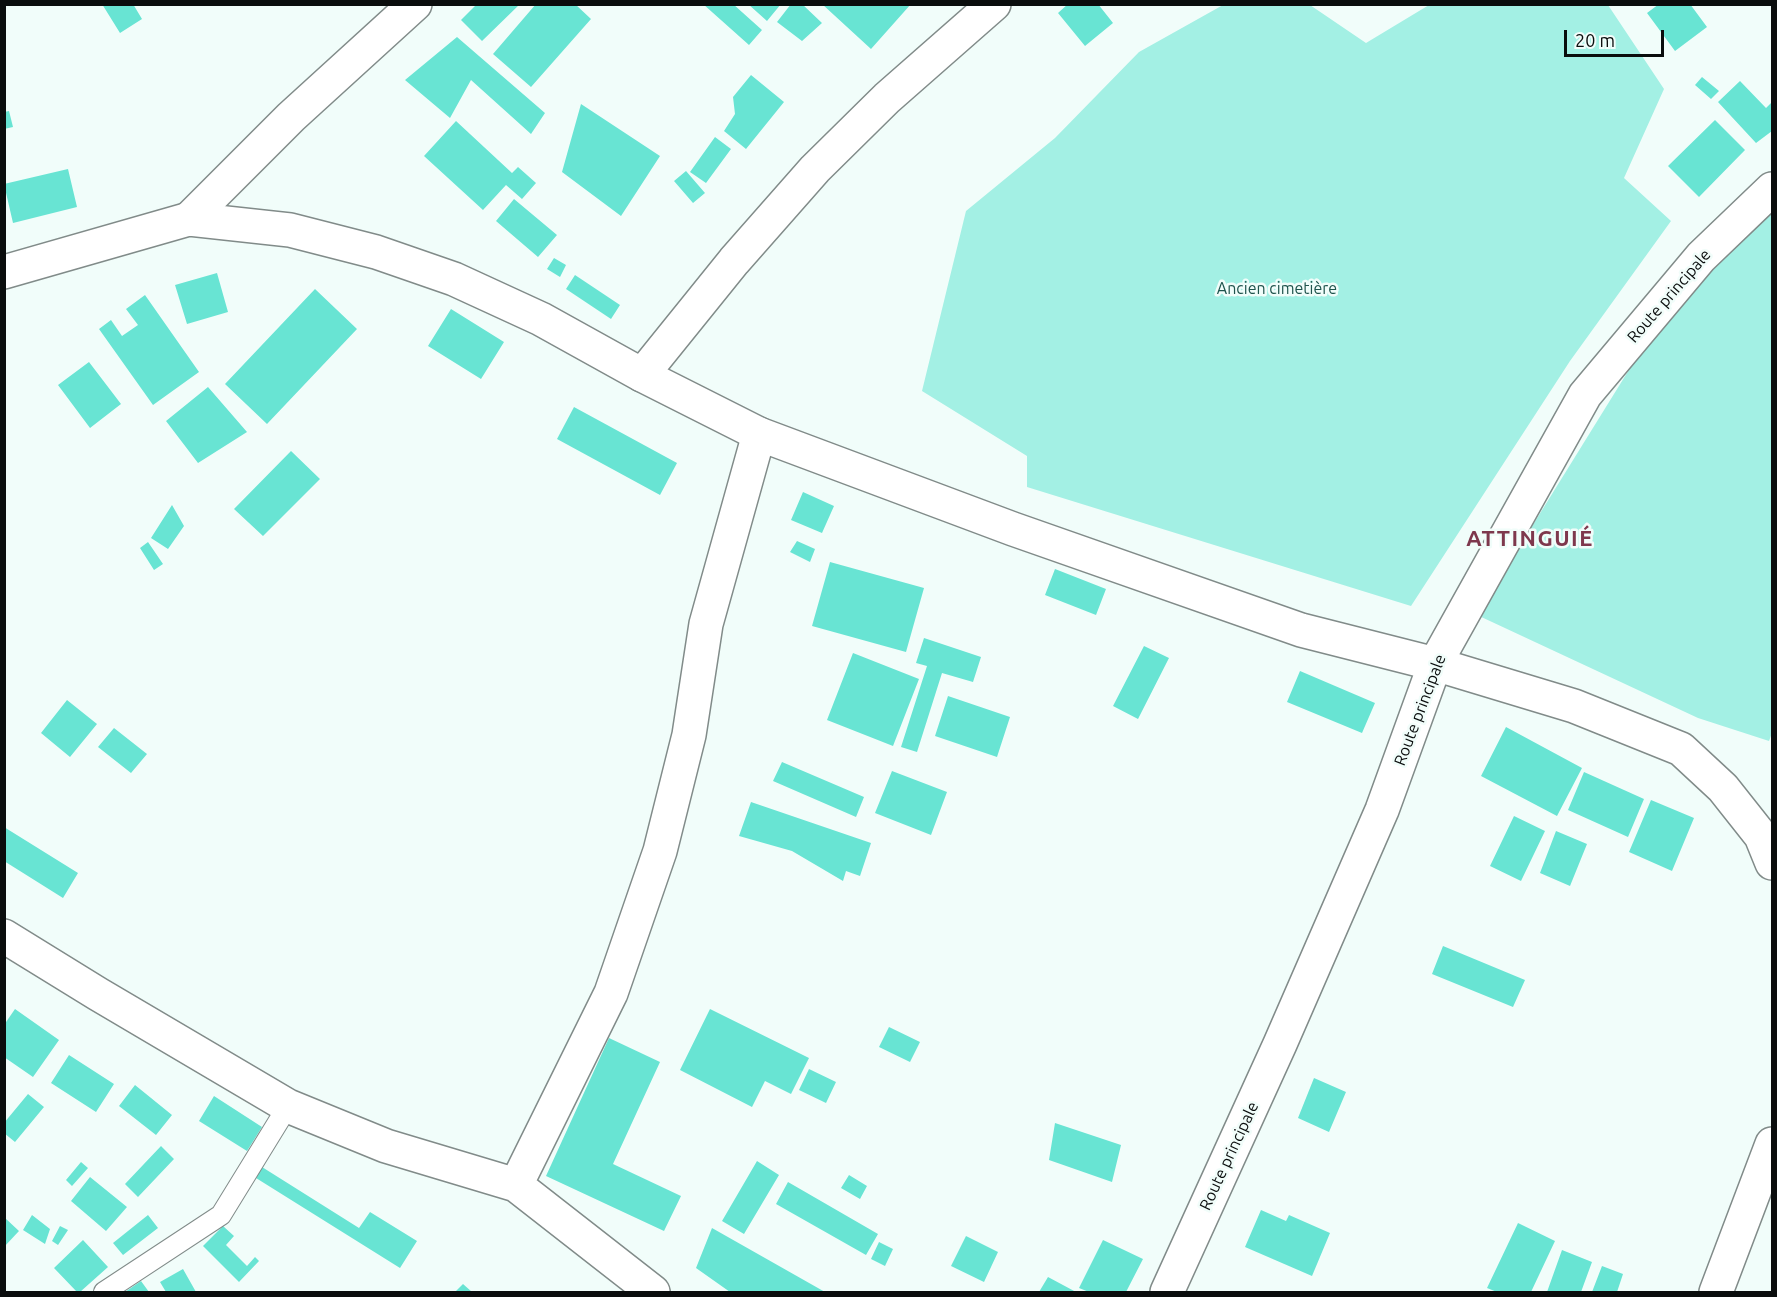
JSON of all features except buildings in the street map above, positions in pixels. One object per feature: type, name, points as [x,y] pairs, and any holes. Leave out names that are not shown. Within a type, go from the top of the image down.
[{"type":"street","points":[[189,219],[291,117],[416,4]]},
{"type":"street","points":[[642,375],[734,261],[815,169],[887,98],[994,4]]},
{"type":"street","name":"Route principale","points":[[1167,1293],[1280,1044],[1382,810],[1435,664],[1585,395],[1701,257],[1773,189]]},
{"type":"street","points":[[4,272],[189,219],[290,230],[376,252],[454,279],[541,319],[642,375],[759,434],[1013,529],[1301,630],[1435,664],[1574,706],[1681,749],[1723,788],[1761,836],[1773,863]]},
{"type":"street","points":[[516,1185],[611,993],[660,851],[688,735],[706,624],[759,434]]},
{"type":"street","points":[[4,936],[288,1106],[386,1146],[516,1185],[647,1291]]},
{"type":"street","points":[[1716,1293],[1773,1144]]},
{"type":"lane","points":[[104,1293],[221,1215],[288,1106]]},
{"type":"green space","name":"Ancien cimetière","points":[[1223,5],[1310,5],[1366,43],[1429,5],[1608,5],[1664,89],[1624,178],[1671,221],[1570,361],[1411,606],[1027,487],[1027,456],[922,391],[966,211],[1055,138],[1139,52]]},
{"type":"green space","points":[[1772,212],[1772,733],[1769,741],[1698,718],[1477,615],[1658,323]]},
{"type":"district","name":"ATTINGUIÉ","points":[[1530,539]]}]
